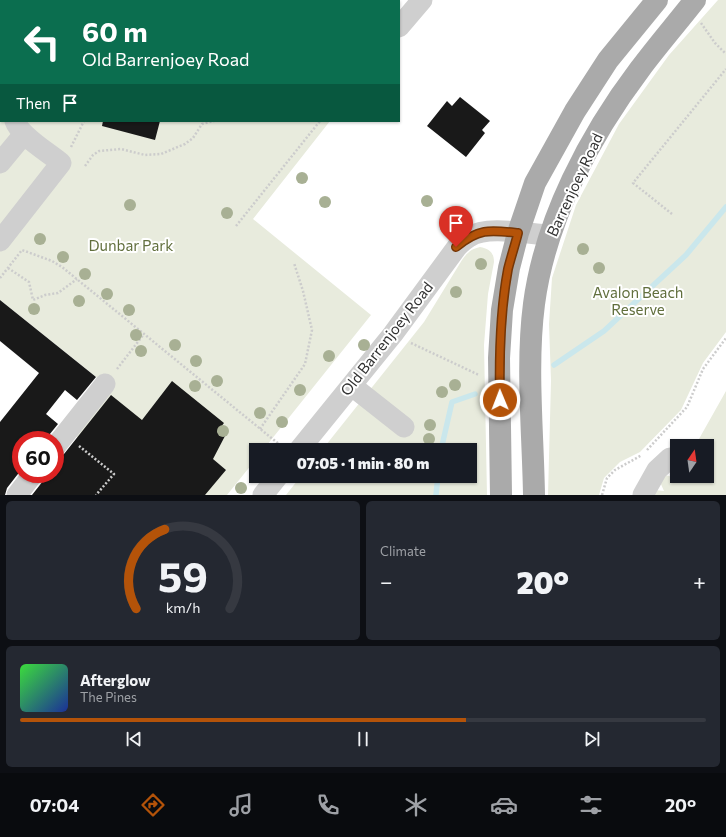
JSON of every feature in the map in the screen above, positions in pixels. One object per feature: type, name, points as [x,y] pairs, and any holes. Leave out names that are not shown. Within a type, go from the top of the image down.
[{"type":"main road","points":[[501,495],[499,358],[502,310],[508,268],[518,233],[535,183],[575,111],[608,60],[657,0]]},
{"type":"main road","name":"Barrenjoey Road","points":[[534,495],[531,355],[533,319],[539,278],[550,235],[561,207],[586,154],[605,121],[640,69],[695,0]]},
{"type":"street","points":[[400,27],[422,0]]},
{"type":"street","points":[[0,163],[20,128],[61,163],[0,241]]},
{"type":"street","name":"Old Barrenjoey Road","points":[[295,443],[352,386],[393,334],[456,247],[468,237],[489,231],[550,235]]},
{"type":"street","points":[[64,436],[105,384]]},
{"type":"street","points":[[352,386],[404,427]]},
{"type":"street","points":[[643,495],[656,470],[670,458]]},
{"type":"street","points":[[17,495],[26,483]]},
{"type":"street","points":[[263,495],[272,483]]},
{"type":"path","points":[[700,22],[715,43],[726,54]]},
{"type":"path","points":[[672,214],[633,182],[726,69]]},
{"type":"path","points":[[68,153],[84,122]]},
{"type":"path","points":[[85,166],[93,155],[99,151],[121,149],[145,155],[161,154],[185,144],[193,138],[202,124],[210,122]]},
{"type":"path","points":[[236,226],[319,122]]},
{"type":"path","points":[[0,278],[22,250],[52,261],[77,279],[260,428],[282,443]]},
{"type":"path","points":[[260,428],[305,364],[312,330],[303,291],[294,263]]},
{"type":"path","points":[[8,268],[29,282],[33,300],[45,295],[58,293],[77,279]]},
{"type":"path","points":[[105,384],[144,334]]},
{"type":"path","points":[[393,334],[480,376]]},
{"type":"path","points":[[602,495],[607,478],[615,470],[642,456],[687,407],[703,369],[726,338]]},
{"type":"path","points":[[64,443],[114,474],[96,495]]},
{"type":"green space","name":"Avalon Beach Reserve","points":[[718,0],[726,0],[726,332],[703,363],[681,410],[640,452],[620,462],[604,478],[599,495],[548,495],[551,381],[549,324],[552,278],[576,205],[619,124],[669,55]]},
{"type":"green space","name":"Dunbar Park","points":[[0,122],[329,122],[253,219],[371,315],[269,443],[249,443],[249,468],[227,495],[149,495],[63,426],[100,380],[0,300]]},
{"type":"green space","points":[[480,247],[486,249],[492,253],[494,262],[488,294],[484,345],[487,495],[286,495],[295,483],[477,483],[477,443],[328,443],[424,322],[464,258],[468,253]]},
{"type":"green space","points":[[726,391],[726,495],[652,495],[655,490],[664,491],[660,482],[665,475],[670,476],[670,483],[714,483],[714,439],[699,439]]},
{"type":"building","points":[[460,97],[490,121],[482,130],[485,133],[466,157],[427,126],[447,101],[452,106]]},
{"type":"building","points":[[103,122],[160,122],[155,140],[102,126]]},
{"type":"building","points":[[0,300],[96,377],[77,400],[65,390],[46,414],[58,424],[52,431],[12,431],[12,482],[7,488],[5,495],[0,495],[0,422],[39,373],[0,341]]},
{"type":"building","points":[[172,381],[224,423],[217,432],[225,436],[213,459],[226,470],[205,495],[32,495],[41,483],[64,483],[64,454],[111,395],[142,420]]},
{"type":"waterway","points":[[554,365],[604,331],[686,255],[726,207]]},
{"type":"waterway","points":[[443,443],[452,402],[475,394]]},
{"type":"waterway","points":[[436,495],[437,483]]},
{"type":"route","points":[[456,247],[468,237],[478,233],[502,231],[518,233],[508,268],[502,310],[499,358],[500,400]]}]
